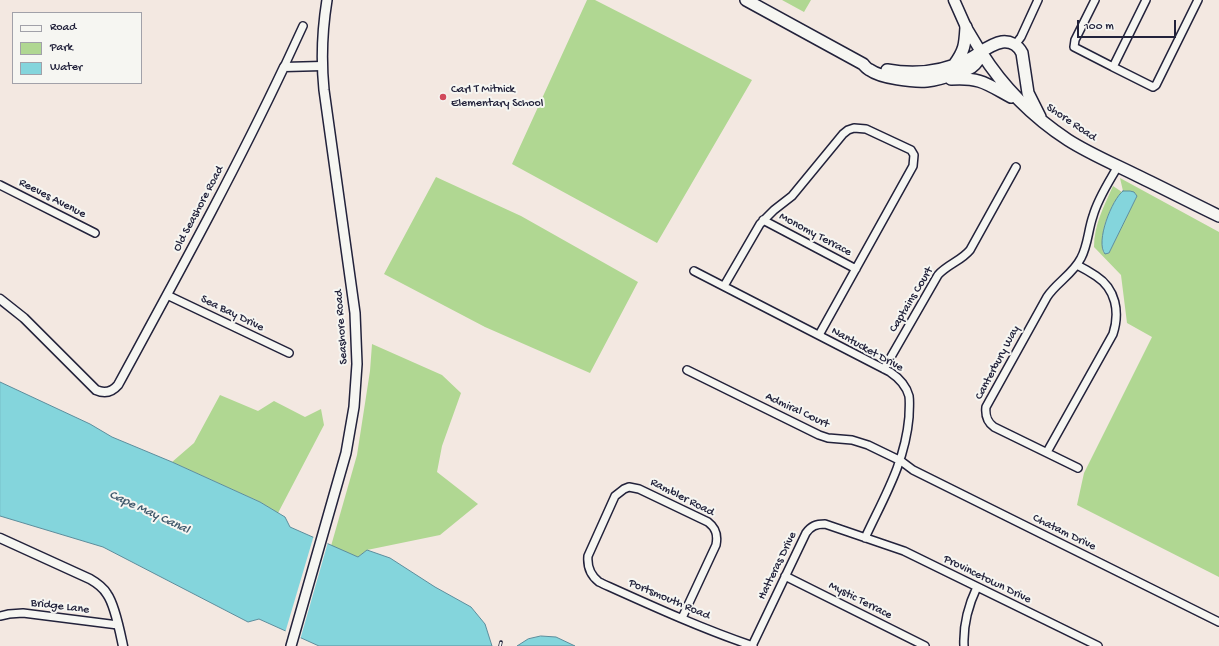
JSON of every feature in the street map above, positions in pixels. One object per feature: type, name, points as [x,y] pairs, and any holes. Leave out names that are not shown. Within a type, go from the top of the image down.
[{"type":"highway","points":[[746,0],[863,64],[870,71],[900,80],[919,81],[961,78],[977,80],[992,85],[1021,102]]},
{"type":"highway","points":[[954,65],[965,47],[966,26]]},
{"type":"highway","points":[[863,64],[896,71],[932,71],[954,65],[1002,42],[1006,42],[1015,45],[1022,53],[1028,93],[1042,121]]},
{"type":"highway","points":[[936,80],[971,67],[979,61],[981,52]]},
{"type":"highway","name":"Shore Road","points":[[981,52],[1001,80],[1021,102],[1059,134],[1077,145],[1219,216]]},
{"type":"main road","name":"Seashore Road","points":[[291,646],[328,517],[351,429],[357,364],[355,313],[322,66],[323,25],[327,0]]},
{"type":"main road","name":"Shore Road","points":[[954,0],[966,26],[981,52]]},
{"type":"street","points":[[1015,45],[1021,37],[1038,0]]},
{"type":"street","points":[[1095,0],[1075,40],[1074,47],[1153,87],[1156,85],[1198,0]]},
{"type":"street","points":[[1114,67],[1146,0]]},
{"type":"street","points":[[303,26],[284,67],[322,66]]},
{"type":"street","name":"Old Seashore Road","points":[[0,299],[24,318],[96,390],[101,392],[114,389],[118,385],[222,192],[284,67]]},
{"type":"street","points":[[724,286],[753,234],[763,220],[792,196],[843,134],[848,130],[860,128],[866,129],[913,147],[914,155],[912,166],[819,336]]},
{"type":"street","name":"Canterbury Way","points":[[1078,468],[992,425],[988,422],[986,407],[1047,297],[1077,265],[1088,243],[1092,218],[1096,206],[1118,166]]},
{"type":"street","name":"Captains Court","points":[[884,370],[938,275],[943,269],[965,256],[970,250],[1016,167]]},
{"type":"street","name":"Reeves Avenue","points":[[0,185],[95,233]]},
{"type":"street","name":"Monomy Terrace","points":[[763,220],[856,269]]},
{"type":"street","points":[[1047,452],[1113,334],[1116,324],[1116,307],[1110,290],[1096,276],[1077,265]]},
{"type":"street","name":"Nantucket Drive","points":[[694,271],[897,377],[906,388],[910,404],[907,434],[901,461],[865,538]]},
{"type":"street","name":"Sea Bay Drive","points":[[167,295],[288,353]]},
{"type":"street","name":"Admiral Court","points":[[687,370],[819,435],[828,438],[852,440],[868,445],[901,461]]},
{"type":"street","name":"Chatam Drive","points":[[901,461],[912,470],[1219,622]]},
{"type":"street","name":"Rambler Road","points":[[588,563],[588,556],[615,496],[624,489],[640,489],[708,522],[716,530],[717,542],[682,618]]},
{"type":"street","name":"Hatteras Drive","points":[[752,646],[806,532],[814,526],[825,524],[865,538]]},
{"type":"street","points":[[0,538],[96,582],[102,587],[109,597],[123,646]]},
{"type":"street","name":"Provincetown Drive","points":[[865,538],[904,551],[1098,646]]},
{"type":"street","name":"Portsmouth Road","points":[[588,563],[590,573],[599,582],[732,639],[752,646]]},
{"type":"street","name":"Mystic Terrace","points":[[785,576],[925,646]]},
{"type":"street","points":[[963,646],[967,612],[977,587]]},
{"type":"street","name":"Bridge Lane","points":[[0,616],[23,613],[118,625]]},
{"type":"green space","points":[[587,0],[595,0],[752,80],[657,243],[512,164]]},
{"type":"green space","points":[[782,0],[811,0],[804,12]]},
{"type":"green space","points":[[436,177],[521,216],[638,282],[590,373],[485,327],[384,274]]},
{"type":"green space","points":[[1120,178],[1219,232],[1219,577],[1077,505],[1084,473],[1152,337],[1127,323],[1121,275],[1094,247],[1094,239],[1098,223],[1113,186],[1122,192],[1106,220],[1102,244],[1103,252],[1109,253],[1136,198],[1136,194],[1130,191],[1123,191]]},
{"type":"green space","points":[[372,344],[442,375],[461,393],[442,446],[437,472],[478,504],[440,535],[367,550],[358,557],[331,546],[357,455],[370,371]]},
{"type":"green space","points":[[220,395],[258,411],[274,401],[305,417],[321,409],[324,425],[278,513],[260,502],[172,462],[194,443]]},
{"type":"water","points":[[1123,191],[1134,192],[1137,196],[1109,253],[1105,254],[1102,248],[1103,231],[1114,203]]},
{"type":"water","name":"Cape May Canal","points":[[0,382],[90,424],[112,437],[172,462],[260,502],[285,517],[290,527],[358,557],[367,550],[390,558],[435,587],[471,607],[485,624],[492,646],[319,646],[259,619],[248,622],[103,547],[0,516]]},
{"type":"water","points":[[541,636],[556,637],[575,646],[517,646],[528,639]]},
{"type":"pier","points":[[314,535],[328,542],[300,640],[285,633]]},
{"type":"railway","points":[[500,646],[501,642]]},
{"type":"place","name":"Carl T Mitnick Elementary School","points":[[443,97]]}]
